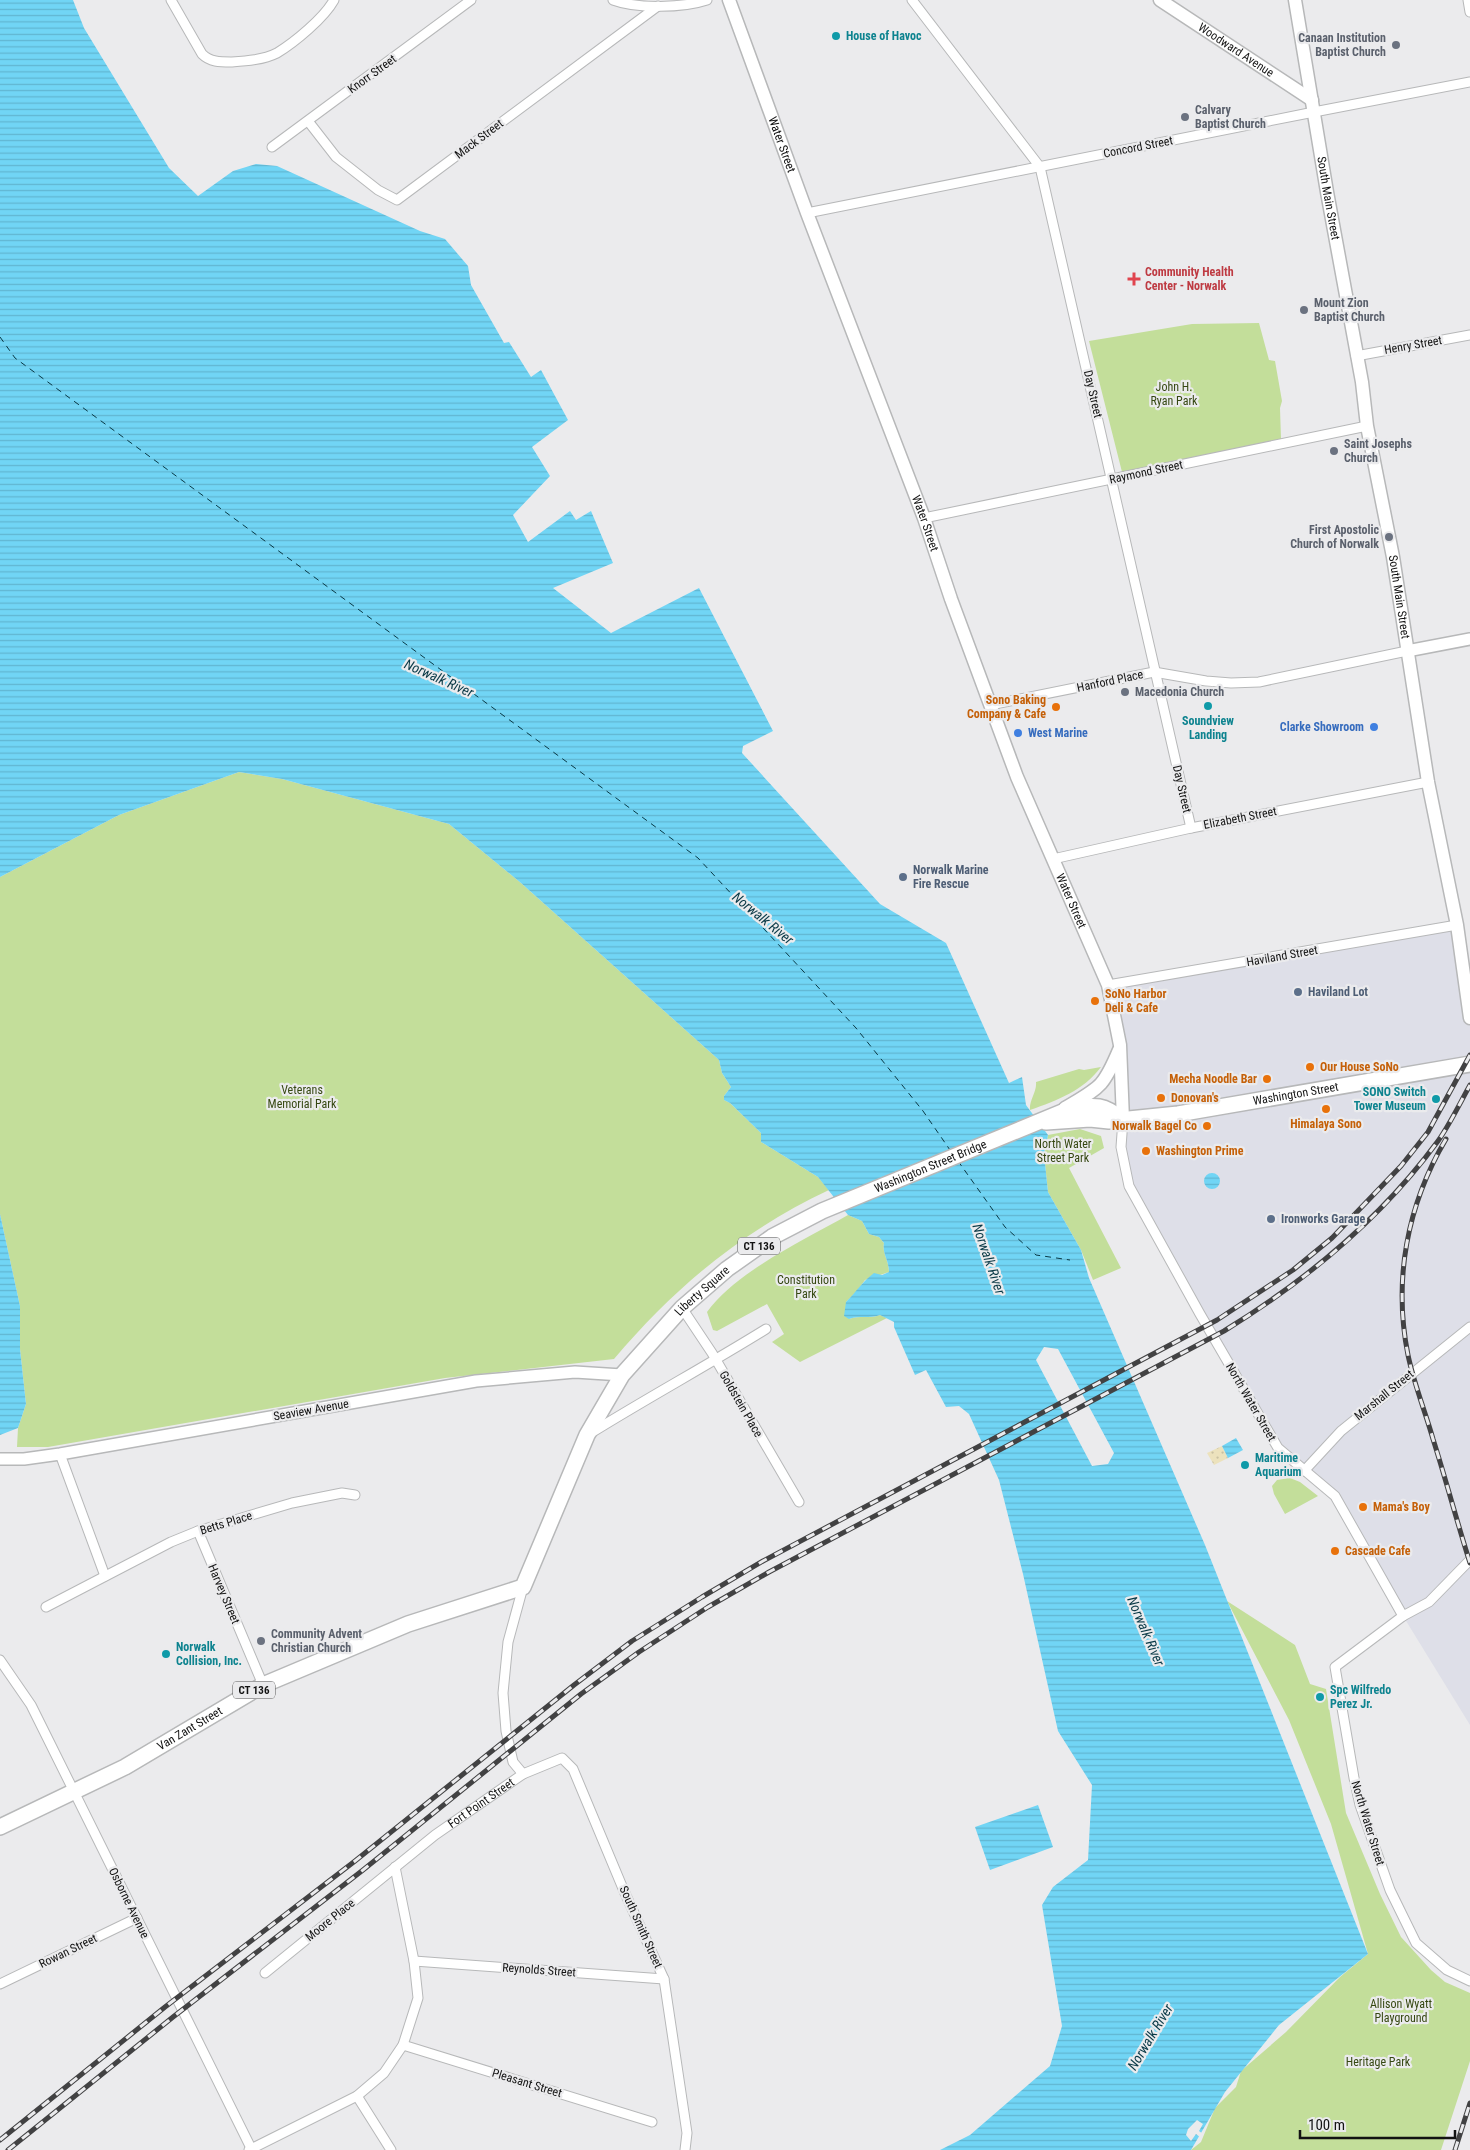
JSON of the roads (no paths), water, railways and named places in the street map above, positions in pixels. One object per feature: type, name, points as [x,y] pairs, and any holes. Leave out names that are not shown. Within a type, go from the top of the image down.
[{"type":"main road","name":"Water Street","points":[[729,0],[806,213],[924,518],[951,599],[1017,776],[1108,985],[1120,1045],[1123,1120]]},
{"type":"main road","name":"Woodward Avenue","points":[[1160,0],[1313,106]]},
{"type":"main road","name":"South Main Street","points":[[1295,0],[1367,426],[1393,557],[1428,782],[1456,925],[1470,1018]]},
{"type":"main road","name":"CT 136","points":[[1039,1122],[1099,1088],[1108,1076],[1120,1045]]},
{"type":"main road","name":"Washington Street","points":[[1039,1122],[1123,1120],[1178,1114],[1470,1064]]},
{"type":"main road","points":[[1056,1113],[1072,1108],[1096,1106],[1110,1109],[1123,1120]]},
{"type":"main road","name":"Washington Street Bridge","points":[[822,1210],[1039,1122]]},
{"type":"main road","name":"Liberty Square","points":[[622,1375],[682,1308],[727,1269],[772,1237],[822,1210]]},
{"type":"main road","name":"Fort Point Street","points":[[522,1587],[587,1435],[622,1375]]},
{"type":"main road","name":"Van Zant Street","points":[[0,1827],[124,1767],[263,1685],[408,1624],[522,1587]]},
{"type":"street","points":[[171,0],[202,54],[207,58],[222,62],[250,60],[276,53],[304,33],[329,8],[334,0]]},
{"type":"street","name":"Knorr Street","points":[[272,147],[471,0]]},
{"type":"street","points":[[613,0],[620,3],[658,6],[707,0]]},
{"type":"street","name":"Day Street","points":[[912,0],[1040,167],[1112,479],[1154,672],[1192,828]]},
{"type":"street","points":[[1468,0],[1470,12]]},
{"type":"street","name":"Mack Street","points":[[308,121],[336,157],[378,190],[398,200],[658,6]]},
{"type":"street","name":"Concord Street","points":[[806,213],[1040,167],[1313,106],[1470,82]]},
{"type":"street","name":"Henry Street","points":[[1356,356],[1470,335]]},
{"type":"street","name":"Raymond Street","points":[[924,518],[1367,426]]},
{"type":"street","points":[[1408,651],[1470,639]]},
{"type":"street","name":"Hanford Place","points":[[990,705],[1154,672],[1206,682],[1259,682],[1408,651]]},
{"type":"street","name":"Elizabeth Street","points":[[1053,859],[1192,828],[1428,782]]},
{"type":"street","name":"Haviland Street","points":[[1108,985],[1456,925]]},
{"type":"street","name":"North Water Street","points":[[1123,1120],[1121,1147],[1129,1186],[1200,1314],[1278,1448],[1335,1496],[1402,1616],[1335,1667],[1354,1778],[1363,1813],[1390,1890],[1416,1943],[1447,1970],[1470,1981]]},
{"type":"street","name":"Goldstein Place","points":[[682,1308],[716,1359],[799,1502]]},
{"type":"street","name":"Marshall Street","points":[[1304,1471],[1340,1431],[1470,1327]]},
{"type":"street","points":[[587,1435],[766,1329]]},
{"type":"street","name":"Seaview Avenue","points":[[0,1459],[24,1459],[60,1454],[476,1381],[575,1372],[622,1375]]},
{"type":"street","points":[[60,1454],[105,1576]]},
{"type":"street","name":"Betts Place","points":[[46,1607],[171,1542],[198,1531],[292,1503],[342,1493],[355,1495]]},
{"type":"street","name":"Harvey Street","points":[[198,1531],[263,1685]]},
{"type":"street","points":[[1402,1616],[1429,1602],[1470,1560]]},
{"type":"street","name":"Fort Point Street","points":[[395,1867],[435,1835],[523,1774],[513,1762],[506,1731],[503,1693],[508,1642],[522,1587]]},
{"type":"street","name":"Osborne Avenue","points":[[0,1660],[31,1705],[250,2150]]},
{"type":"street","name":"South Smith Street","points":[[523,1774],[562,1758],[573,1769],[624,1891],[664,1979],[687,2133],[685,2150]]},
{"type":"street","points":[[250,2150],[357,2096],[384,2072],[403,2044],[418,1998],[414,1961],[395,1867]]},
{"type":"street","name":"Moore Place","points":[[265,1973],[395,1867]]},
{"type":"street","name":"Rowan Street","points":[[0,1984],[137,1918]]},
{"type":"street","name":"Reynolds Street","points":[[414,1961],[664,1979]]},
{"type":"street","name":"Pleasant Street","points":[[403,2044],[652,2122]]},
{"type":"street","points":[[357,2096],[391,2150]]},
{"type":"water","name":"Norwalk River","points":[[0,0],[73,0],[84,28],[169,168],[198,196],[233,171],[256,164],[277,166],[420,231],[445,239],[468,266],[471,285],[504,343],[509,342],[531,377],[541,370],[568,420],[532,447],[550,476],[513,515],[528,542],[570,511],[576,520],[591,511],[613,563],[553,588],[611,633],[699,588],[773,731],[743,746],[742,753],[880,904],[946,943],[1009,1083],[1022,1077],[1026,1105],[1048,1135],[1044,1154],[1048,1192],[1081,1250],[1089,1278],[1205,1545],[1368,1954],[1279,2025],[1225,2092],[1191,2150],[940,2150],[970,2135],[1050,2066],[1062,2026],[1042,1905],[1053,1887],[1088,1860],[1092,1785],[1058,1731],[1023,1574],[999,1480],[969,1414],[959,1406],[946,1407],[926,1370],[915,1375],[894,1327],[894,1322],[880,1315],[849,1319],[844,1316],[846,1302],[866,1280],[874,1273],[882,1275],[889,1272],[884,1243],[879,1237],[869,1234],[862,1221],[848,1215],[818,1177],[761,1142],[761,1133],[730,1103],[724,1100],[724,1096],[731,1087],[722,1073],[719,1060],[521,883],[449,824],[282,779],[239,772],[119,815],[0,877]]},
{"type":"water","points":[[1209,1173],[1215,1173],[1220,1178],[1218,1187],[1209,1189],[1204,1184],[1204,1178]]},
{"type":"water","points":[[0,1214],[20,1306],[20,1349],[26,1404],[18,1428],[0,1435]]},
{"type":"water","points":[[1236,1438],[1243,1450],[1228,1458],[1222,1446]]},
{"type":"water","points":[[1038,1805],[1053,1847],[990,1870],[975,1827]]},
{"type":"railway","points":[[0,2140],[165,2007],[355,1861],[574,1685],[632,1641],[763,1561],[1217,1320],[1293,1270],[1332,1238],[1401,1166],[1428,1132],[1470,1055]]},
{"type":"railway","points":[[8,2150],[173,2017],[363,1870],[581,1694],[639,1652],[708,1607],[769,1572],[1224,1331],[1284,1291],[1340,1246],[1392,1197],[1438,1141],[1470,1085]]},
{"type":"railway","points":[[1446,1139],[1421,1190],[1413,1217],[1403,1271],[1402,1299],[1410,1366],[1470,1563]]},
{"type":"railway","points":[[1455,2150],[1470,2103]]},
{"type":"place","name":"House of Havoc","points":[[836,36]]},
{"type":"place","name":"Canaan Institution Baptist Church","points":[[1396,45]]},
{"type":"place","name":"Calvary Baptist Church","points":[[1185,117]]},
{"type":"place","name":"Community Health Center - Norwalk","points":[[1134,279]]},
{"type":"place","name":"Mount Zion Baptist Church","points":[[1304,310]]},
{"type":"place","name":"Saint Josephs Church","points":[[1334,451]]},
{"type":"place","name":"First Apostolic Church of Norwalk","points":[[1389,537]]},
{"type":"place","name":"Macedonia Church","points":[[1125,692]]},
{"type":"place","name":"Soundview Landing","points":[[1208,706]]},
{"type":"place","name":"Sono Baking Company & Cafe","points":[[1056,707]]},
{"type":"place","name":"Clarke Showroom","points":[[1374,727]]},
{"type":"place","name":"West Marine","points":[[1018,733]]},
{"type":"place","name":"Norwalk Marine Fire Rescue","points":[[903,877]]},
{"type":"place","name":"Haviland Lot","points":[[1298,992]]},
{"type":"place","name":"SoNo Harbor Deli & Cafe","points":[[1095,1001]]},
{"type":"place","name":"Our House SoNo","points":[[1310,1067]]},
{"type":"place","name":"Mecha Noodle Bar","points":[[1267,1079]]},
{"type":"place","name":"Donovan's","points":[[1161,1098]]},
{"type":"place","name":"SONO Switch Tower Museum","points":[[1436,1099]]},
{"type":"place","name":"Himalaya Sono","points":[[1326,1109]]},
{"type":"place","name":"Norwalk Bagel Co","points":[[1207,1126]]},
{"type":"place","name":"Washington Prime","points":[[1146,1151]]},
{"type":"place","name":"Ironworks Garage","points":[[1271,1219]]},
{"type":"place","name":"Maritime Aquarium","points":[[1245,1465]]},
{"type":"place","name":"Mama's Boy","points":[[1363,1507]]},
{"type":"place","name":"Cascade Cafe","points":[[1335,1551]]},
{"type":"place","name":"Community Advent Christian Church","points":[[261,1641]]},
{"type":"place","name":"Norwalk Collision, Inc.","points":[[166,1654]]},
{"type":"place","name":"Spc Wilfredo Perez Jr.","points":[[1320,1697]]},
{"type":"park label","name":"John H. Ryan Park","points":[[1174,394]]},
{"type":"park label","name":"Veterans Memorial Park","points":[[302,1097]]},
{"type":"park label","name":"North Water Street Park","points":[[1063,1151]]},
{"type":"park label","name":"Constitution Park","points":[[806,1287]]},
{"type":"park label","name":"Allison Wyatt Playground","points":[[1401,2011]]},
{"type":"park label","name":"Heritage Park","points":[[1378,2062]]}]
